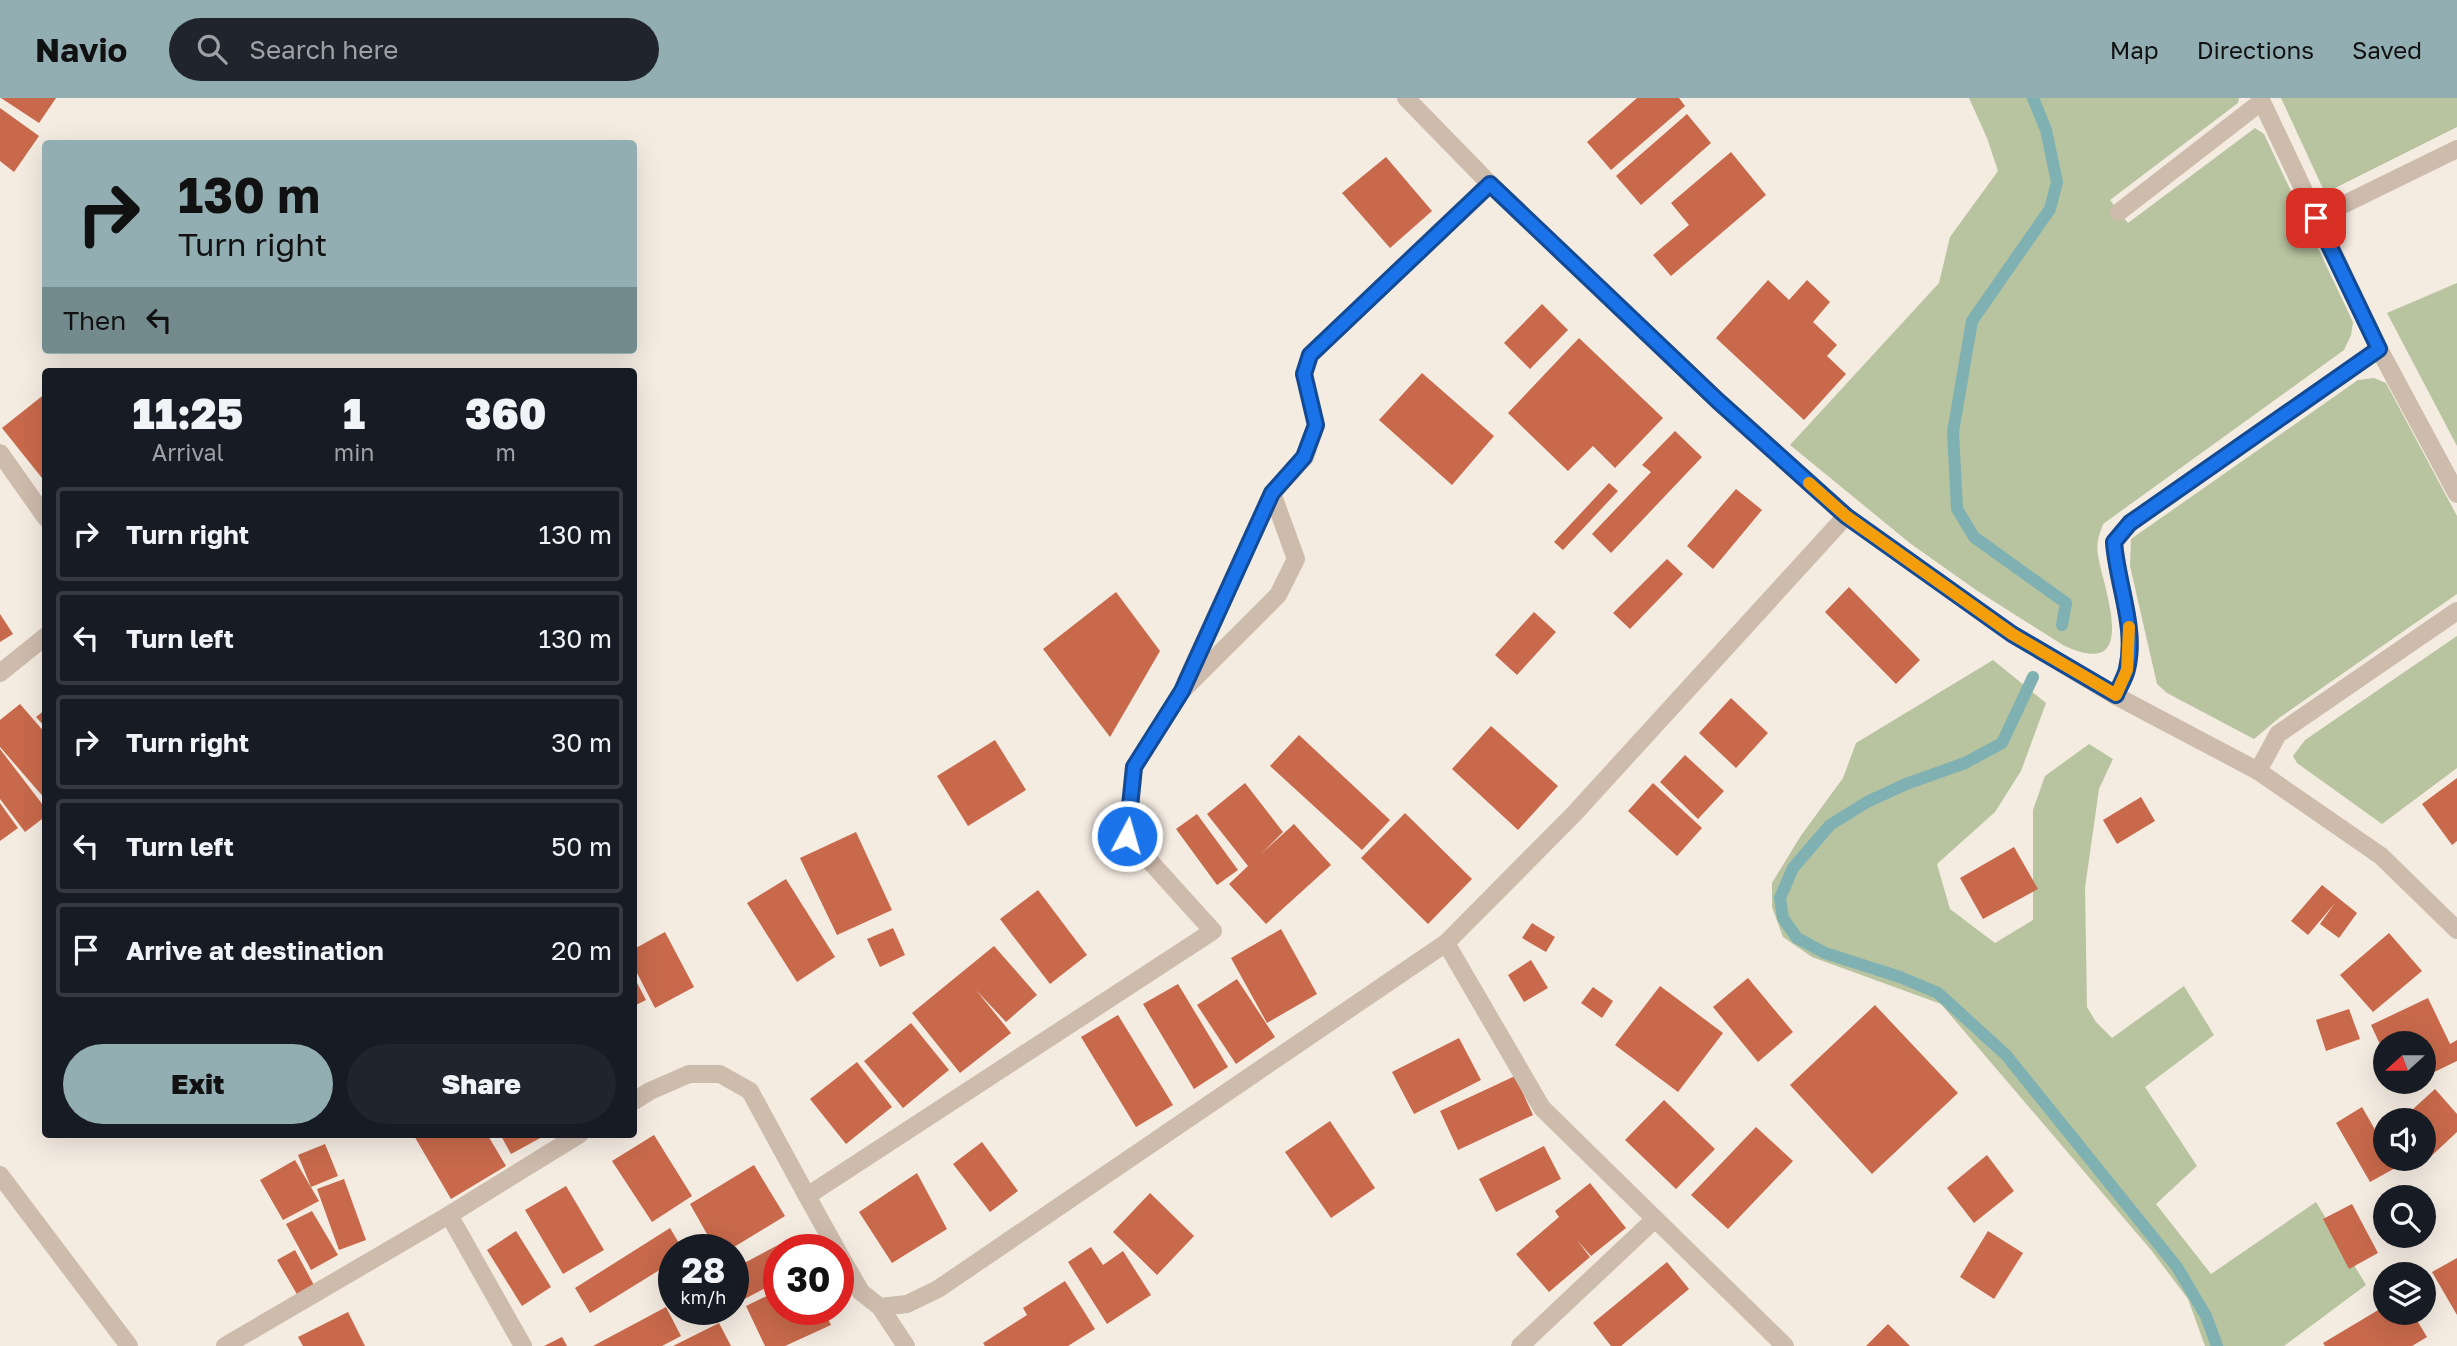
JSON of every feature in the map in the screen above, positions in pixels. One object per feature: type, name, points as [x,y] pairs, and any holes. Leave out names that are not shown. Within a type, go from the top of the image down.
[{"type":"street","points":[[1406,98],[1490,184],[1718,401],[1846,516],[2012,634],[2116,695],[2259,771],[2381,856],[2457,930]]},
{"type":"street","points":[[2119,212],[2261,100],[2379,349],[2457,494]]},
{"type":"street","points":[[2316,218],[2457,149]]},
{"type":"street","points":[[807,1196],[1213,931],[1127,836],[1134,767],[1182,691],[1272,493],[1304,457],[1316,425],[1304,374],[1310,355],[1490,184]]},
{"type":"street","points":[[2116,695],[2127,670],[2130,630],[2116,569],[2114,542],[2130,523],[2379,349]]},
{"type":"street","points":[[0,453],[42,512]]},
{"type":"street","points":[[1182,691],[1278,595],[1296,559],[1272,493]]},
{"type":"street","points":[[880,1307],[907,1304],[938,1289],[1446,943],[1573,815],[1846,516]]},
{"type":"street","points":[[2259,771],[2278,734],[2457,611]]},
{"type":"street","points":[[0,673],[42,639]]},
{"type":"street","points":[[1446,943],[1542,1108],[1785,1346]]},
{"type":"street","points":[[637,1099],[689,1074],[720,1074],[750,1091],[828,1234]]},
{"type":"street","points":[[225,1346],[449,1215],[574,1138]]},
{"type":"street","points":[[0,1175],[129,1346]]},
{"type":"street","points":[[449,1215],[523,1346]]},
{"type":"street","points":[[1520,1346],[1655,1219]]},
{"type":"street","points":[[854,1280],[861,1292],[880,1307],[906,1346]]},
{"type":"green space","points":[[1969,98],[2239,98],[2238,103],[2110,200],[2128,223],[2255,128],[2264,134],[2353,322],[2344,350],[2103,524],[2097,551],[2112,627],[2110,642],[2102,652],[2087,653],[2063,645],[1976,590],[1911,544],[1790,445],[1939,283],[1950,237],[1998,171]]},
{"type":"green space","points":[[2281,98],[2457,98],[2457,127],[2325,193]]},
{"type":"green space","points":[[2457,283],[2457,446],[2387,313]]},
{"type":"green space","points":[[2374,378],[2386,383],[2457,516],[2457,594],[2279,718],[2254,739],[2167,693],[2157,684],[2130,566],[2131,539],[2358,380]]},
{"type":"green space","points":[[2457,636],[2457,768],[2382,824],[2297,763],[2293,756],[2305,740]]},
{"type":"green space","points":[[1993,660],[2046,703],[2021,771],[1995,812],[1937,864],[1950,909],[1995,943],[2033,920],[2033,810],[2045,776],[2089,744],[2113,759],[2099,789],[2085,888],[2087,1007],[2096,1022],[2112,1038],[2184,986],[2214,1035],[2145,1087],[2197,1166],[2156,1204],[2211,1274],[2316,1202],[2366,1285],[2284,1346],[2205,1346],[2188,1299],[2151,1250],[1941,1004],[1812,957],[1783,937],[1772,907],[1772,883],[1800,837],[1843,778],[1856,743]]},
{"type":"building","points":[[1,98],[56,98],[39,123]]},
{"type":"building","points":[[1637,98],[1679,98],[1685,106],[1611,170],[1587,142]]},
{"type":"building","points":[[0,108],[39,136],[14,172],[0,161]]},
{"type":"building","points":[[1687,114],[1711,143],[1641,205],[1616,176]]},
{"type":"building","points":[[1731,152],[1766,195],[1671,276],[1653,255],[1689,225],[1671,203]]},
{"type":"building","points":[[1386,157],[1432,211],[1390,248],[1342,193]]},
{"type":"building","points":[[1768,280],[1789,300],[1807,280],[1830,302],[1813,322],[1837,345],[1827,356],[1846,374],[1804,420],[1716,338]]},
{"type":"building","points":[[1542,304],[1568,330],[1530,369],[1504,343]]},
{"type":"building","points":[[1579,338],[1663,418],[1615,468],[1593,446],[1568,471],[1508,413]]},
{"type":"building","points":[[1422,373],[1494,436],[1452,485],[1379,420]]},
{"type":"building","points":[[42,396],[42,478],[2,428]]},
{"type":"building","points":[[1675,431],[1702,457],[1611,553],[1592,534],[1651,472],[1642,465]]},
{"type":"building","points":[[1609,483],[1618,491],[1563,550],[1554,542]]},
{"type":"building","points":[[1736,489],[1762,510],[1713,569],[1687,546]]},
{"type":"building","points":[[1667,559],[1683,574],[1630,629],[1613,613]]},
{"type":"building","points":[[1849,587],[1920,660],[1896,684],[1825,612]]},
{"type":"building","points":[[1116,592],[1160,651],[1110,737],[1043,649]]},
{"type":"building","points":[[1534,612],[1556,632],[1517,675],[1495,655]]},
{"type":"building","points":[[0,614],[13,634],[0,642]]},
{"type":"building","points":[[1731,698],[1768,733],[1736,768],[1699,733]]},
{"type":"building","points":[[20,704],[42,729],[42,795],[0,747],[0,720]]},
{"type":"building","points":[[42,712],[42,724],[36,717]]},
{"type":"building","points":[[1491,726],[1558,786],[1518,830],[1452,769]]},
{"type":"building","points":[[1299,735],[1390,820],[1362,850],[1270,766]]},
{"type":"building","points":[[995,740],[1026,790],[968,826],[937,776]]},
{"type":"building","points":[[0,749],[42,804],[42,819],[25,832],[0,799]]},
{"type":"building","points":[[1685,755],[1724,791],[1698,819],[1660,782]]},
{"type":"building","points":[[2457,778],[2457,841],[2452,845],[2422,804]]},
{"type":"building","points":[[1245,783],[1283,832],[1262,853],[1294,824],[1331,865],[1266,924],[1229,884],[1248,866],[1207,814]]},
{"type":"building","points":[[1653,783],[1702,828],[1677,856],[1628,811]]},
{"type":"building","points":[[2141,797],[2155,821],[2117,844],[2103,820]]},
{"type":"building","points":[[0,803],[18,828],[0,841]]},
{"type":"building","points":[[1405,813],[1472,879],[1428,924],[1361,858]]},
{"type":"building","points":[[1197,814],[1238,870],[1217,885],[1176,829]]},
{"type":"building","points":[[856,832],[892,910],[837,935],[800,858]]},
{"type":"building","points":[[2014,847],[2038,889],[1983,919],[1960,878]]},
{"type":"building","points":[[786,879],[835,957],[797,982],[747,903]]},
{"type":"building","points":[[2322,885],[2357,913],[2339,938],[2320,924],[2335,903],[2308,935],[2291,921]]},
{"type":"building","points":[[1038,890],[1087,955],[1050,984],[1000,919]]},
{"type":"building","points":[[1532,923],[1555,937],[1546,952],[1522,938]]},
{"type":"building","points":[[893,928],[905,955],[880,967],[867,939]]},
{"type":"building","points":[[1281,929],[1317,994],[1267,1023],[1231,958]]},
{"type":"building","points":[[665,932],[694,987],[655,1008],[637,973],[637,947]]},
{"type":"building","points":[[2389,933],[2422,971],[2373,1012],[2340,975]]},
{"type":"building","points":[[994,946],[1037,995],[1006,1022],[976,990],[1011,1033],[960,1073],[912,1013]]},
{"type":"building","points":[[1531,960],[1548,988],[1524,1002],[1508,975]]},
{"type":"building","points":[[1748,978],[1793,1032],[1758,1062],[1713,1007]]},
{"type":"building","points":[[1237,979],[1275,1037],[1236,1064],[1197,1005]]},
{"type":"building","points":[[637,983],[646,1000],[637,1004]]},
{"type":"building","points":[[1178,984],[1228,1067],[1194,1089],[1143,1004]]},
{"type":"building","points":[[1660,986],[1723,1033],[1678,1092],[1615,1045]]},
{"type":"building","points":[[1593,987],[1613,1001],[1602,1018],[1581,1003]]},
{"type":"building","points":[[2428,998],[2450,1044],[2457,1040],[2457,1061],[2436,1071],[2436,1031],[2374,1031],[2371,1025]]},
{"type":"building","points":[[1875,1005],[1958,1093],[1872,1174],[1790,1085]]},
{"type":"building","points":[[2349,1009],[2360,1039],[2326,1051],[2316,1020]]},
{"type":"building","points":[[1118,1015],[1173,1105],[1136,1127],[1081,1037]]},
{"type":"building","points":[[911,1023],[949,1070],[903,1108],[864,1061]]},
{"type":"building","points":[[1459,1038],[1481,1080],[1414,1114],[1392,1072]]},
{"type":"building","points":[[857,1062],[892,1107],[846,1144],[810,1099]]},
{"type":"building","points":[[1515,1076],[1533,1115],[1458,1150],[1440,1111]]},
{"type":"building","points":[[2436,1090],[2457,1114],[2457,1132],[2436,1152],[2436,1108],[2414,1108],[2430,1094],[2436,1094]]},
{"type":"building","points":[[1664,1100],[1715,1149],[1676,1189],[1625,1140]]},
{"type":"building","points":[[2362,1107],[2373,1126],[2373,1171],[2390,1171],[2370,1182],[2336,1123]]},
{"type":"building","points":[[1330,1121],[1375,1188],[1331,1218],[1285,1152]]},
{"type":"building","points":[[1756,1127],[1793,1161],[1728,1229],[1691,1195]]},
{"type":"building","points":[[654,1135],[692,1196],[652,1222],[612,1161]]},
{"type":"building","points":[[415,1138],[489,1138],[506,1166],[451,1199]]},
{"type":"building","points":[[502,1138],[540,1138],[511,1154]]},
{"type":"building","points":[[982,1142],[1018,1191],[990,1212],[953,1164]]},
{"type":"building","points":[[325,1144],[338,1176],[311,1187],[298,1155]]},
{"type":"building","points":[[1544,1146],[1561,1179],[1496,1212],[1479,1179]]},
{"type":"building","points":[[1987,1155],[2014,1191],[1974,1223],[1947,1188]]},
{"type":"building","points":[[295,1160],[319,1201],[283,1220],[260,1180]]},
{"type":"building","points":[[754,1165],[785,1216],[749,1238],[749,1234],[707,1234],[690,1204]]},
{"type":"building","points":[[917,1173],[947,1229],[892,1263],[859,1212]]},
{"type":"building","points":[[344,1179],[366,1240],[339,1250],[317,1189]]},
{"type":"building","points":[[1590,1183],[1626,1228],[1591,1256],[1577,1240],[1590,1257],[1549,1292],[1516,1254],[1559,1217],[1555,1211]]},
{"type":"building","points":[[566,1186],[604,1250],[563,1274],[525,1210]]},
{"type":"building","points":[[1150,1193],[1194,1236],[1157,1275],[1113,1232]]},
{"type":"building","points":[[2352,1204],[2378,1253],[2349,1269],[2323,1219]]},
{"type":"building","points":[[312,1211],[338,1255],[311,1270],[286,1224]]},
{"type":"building","points":[[670,1228],[674,1234],[660,1234]]},
{"type":"building","points":[[516,1231],[551,1287],[522,1306],[487,1250]]},
{"type":"building","points":[[1988,1231],[2023,1253],[1994,1299],[1960,1277]]},
{"type":"building","points":[[658,1236],[658,1271],[590,1313],[575,1288]]},
{"type":"building","points":[[1091,1247],[1103,1265],[1123,1251],[1151,1295],[1107,1324],[1068,1262]]},
{"type":"building","points":[[295,1250],[315,1287],[298,1296],[277,1260]]},
{"type":"building","points":[[763,1253],[763,1289],[749,1297],[749,1260]]},
{"type":"building","points":[[2457,1258],[2457,1315],[2436,1279],[2436,1270]]},
{"type":"building","points":[[1667,1262],[1689,1289],[1621,1346],[1611,1346],[1593,1323]]},
{"type":"building","points":[[1065,1281],[1095,1329],[1068,1346],[985,1346],[983,1343],[1027,1315],[1023,1308]]},
{"type":"building","points":[[763,1298],[763,1325],[831,1325],[785,1346],[765,1346],[749,1312],[749,1305]]},
{"type":"building","points":[[658,1311],[658,1325],[675,1325],[681,1336],[662,1346],[593,1346]]},
{"type":"building","points":[[348,1312],[365,1346],[303,1346],[298,1337]]},
{"type":"building","points":[[2373,1313],[2373,1325],[2420,1325],[2427,1337],[2412,1346],[2325,1346],[2323,1343]]},
{"type":"building","points":[[1888,1324],[1910,1346],[1866,1346]]},
{"type":"building","points":[[720,1325],[731,1346],[673,1346]]},
{"type":"building","points":[[562,1337],[567,1346],[544,1346]]},
{"type":"waterway","points":[[2033,98],[2046,130],[2057,182],[2050,209],[1972,321],[1953,432],[1957,509],[1974,537],[2066,603],[2062,625]]},
{"type":"waterway","points":[[2033,677],[2002,743],[1965,763],[1906,784],[1867,802],[1830,825],[1793,868],[1780,898],[1783,918],[1797,938],[1825,953],[1900,977],[1938,993],[2006,1055],[2177,1267],[2206,1316],[2217,1346]]},
{"type":"slow traffic","points":[[1809,483],[1846,516],[2012,634],[2116,695],[2127,670],[2129,627]]},
{"type":"route","points":[[1127,836],[1134,767],[1182,691],[1272,493],[1304,457],[1316,425],[1304,374],[1310,355],[1490,184],[1718,401],[1846,516],[2012,634],[2116,695],[2127,670],[2130,630],[2116,569],[2114,542],[2130,523],[2379,349],[2316,218]]}]
